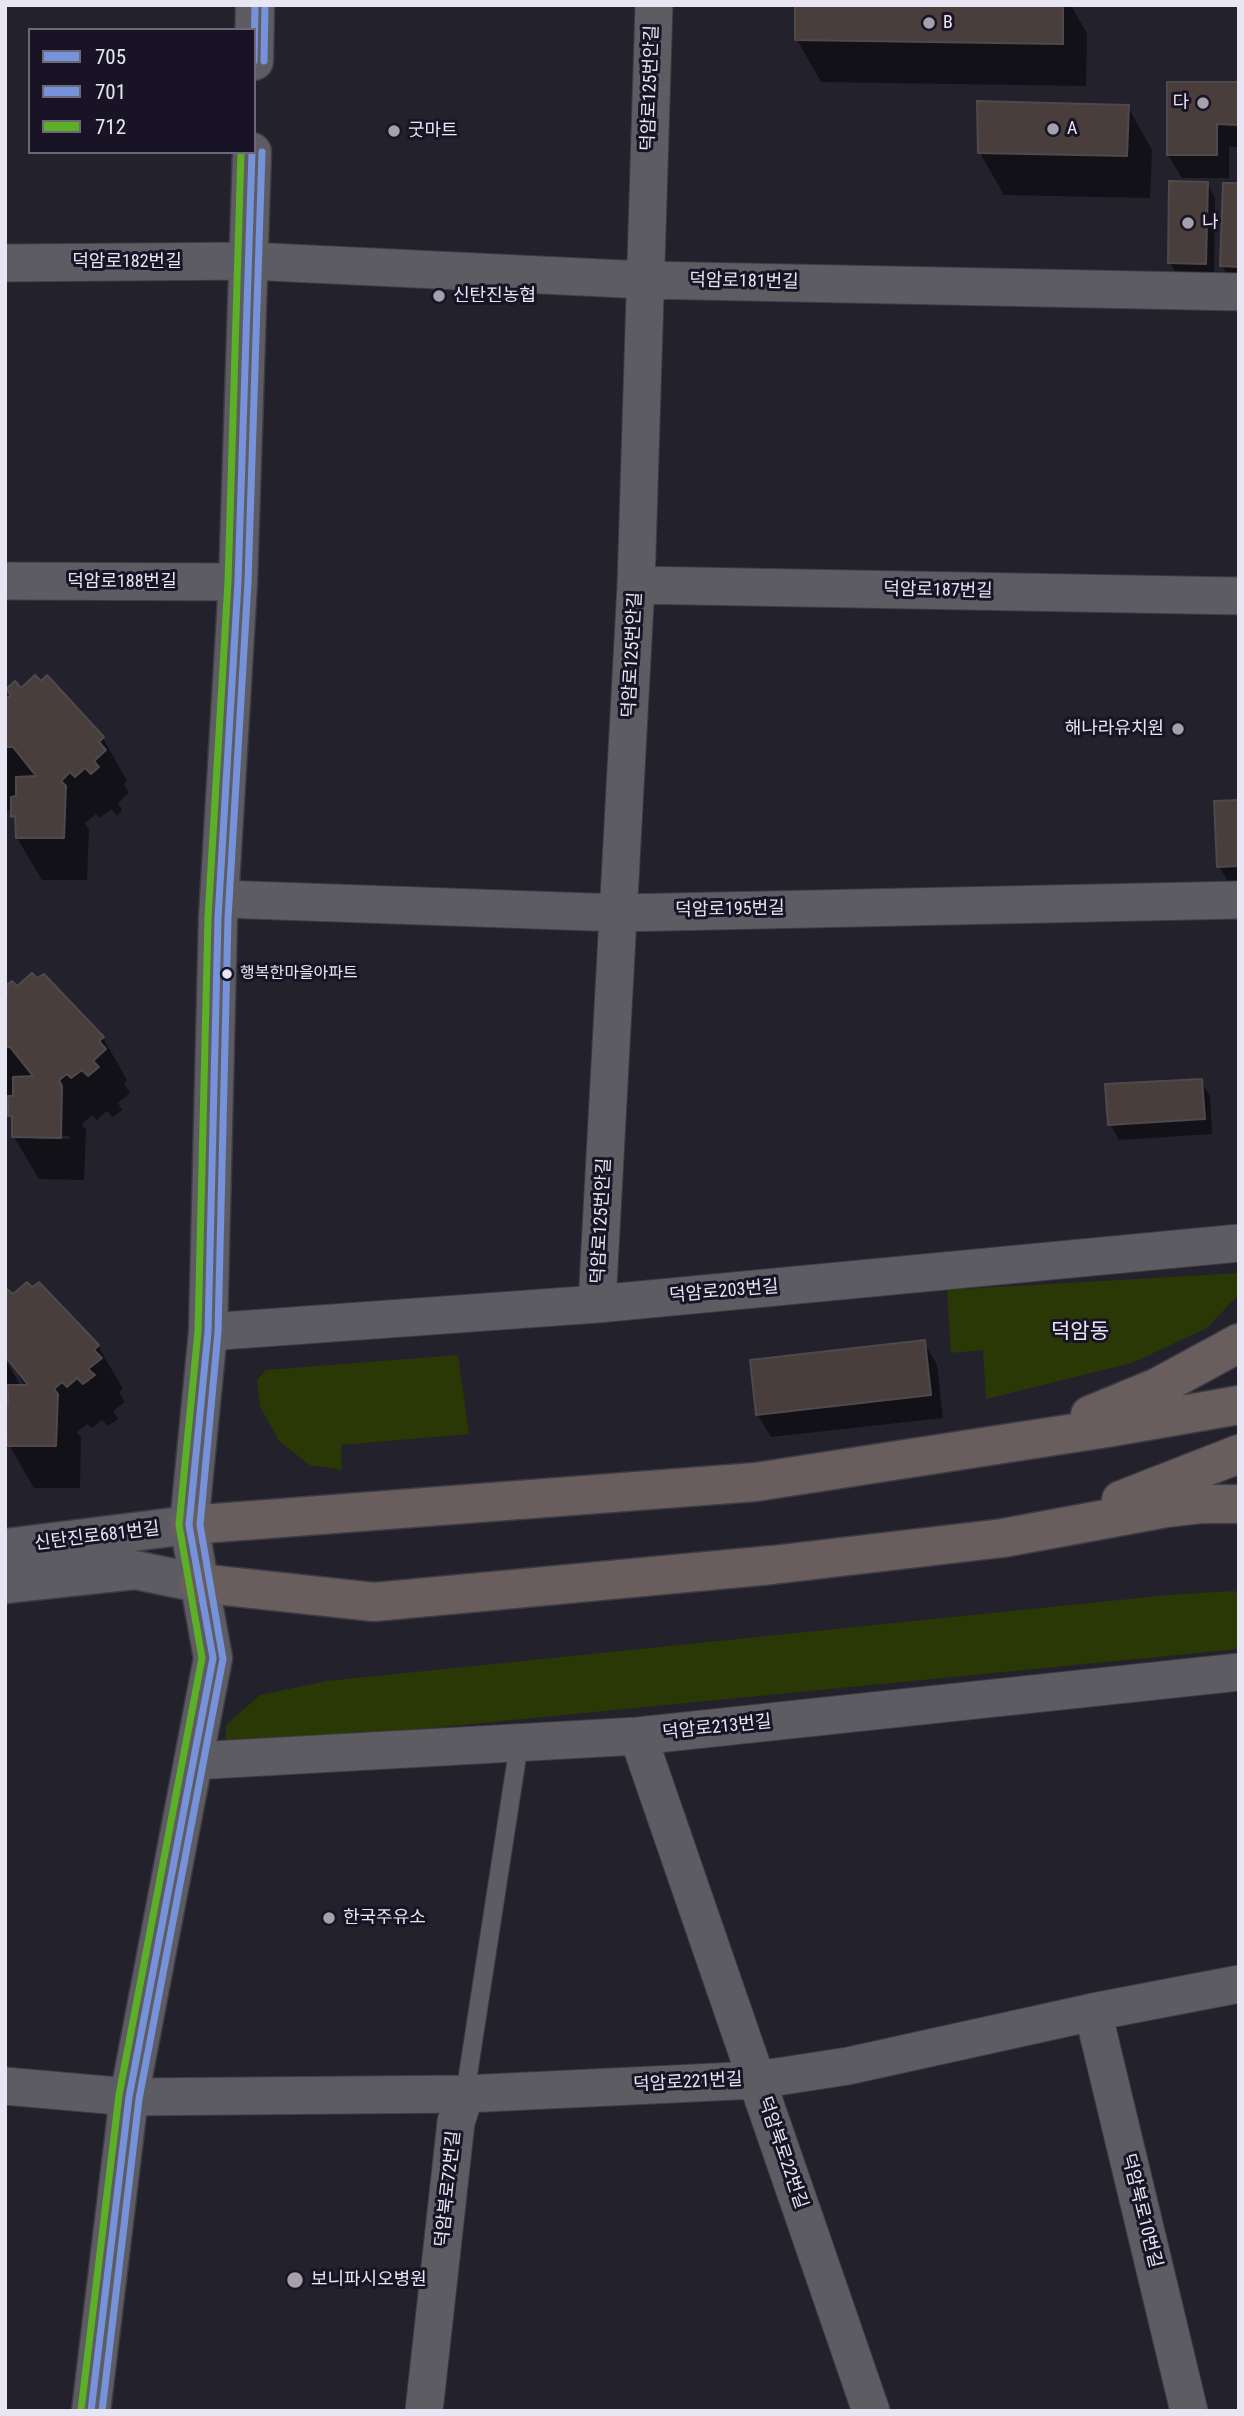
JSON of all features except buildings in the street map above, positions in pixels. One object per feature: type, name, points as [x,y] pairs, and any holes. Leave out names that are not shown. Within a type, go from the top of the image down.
[{"type":"highway","points":[[1019,1441],[1067,1425],[1158,1387],[1239,1343]]},
{"type":"highway","points":[[189,1525],[755,1482],[1239,1405]]},
{"type":"highway","points":[[1003,1538],[1096,1511],[1239,1454]]},
{"type":"highway","points":[[198,1583],[374,1602],[772,1565],[1003,1538],[1166,1508],[1239,1504]]},
{"type":"street","points":[[255,5],[255,28]]},
{"type":"street","name":"덕암로125번안길","points":[[597,1304],[636,585],[654,5]]},
{"type":"street","points":[[91,2411],[129,2097],[213,1658],[189,1525],[208,1332],[218,918],[238,582],[252,154]]},
{"type":"street","name":"덕암로181번길","points":[[250,261],[645,280],[1239,292]]},
{"type":"street","name":"덕암로182번길","points":[[5,263],[250,261]]},
{"type":"street","name":"덕암로188번길","points":[[5,581],[238,582]]},
{"type":"street","name":"덕암로187번길","points":[[636,585],[1239,596]]},
{"type":"street","name":"덕암로195번길","points":[[220,899],[620,913],[1239,900]]},
{"type":"street","name":"덕암로203번길","points":[[208,1332],[597,1304],[1239,1243]]},
{"type":"street","name":"신탄진로681번길","points":[[5,1548],[189,1525]]},
{"type":"street","name":"신탄진로681번길","points":[[5,1584],[135,1570],[198,1583]]},
{"type":"street","name":"덕암로213번길","points":[[193,1761],[638,1736],[1239,1672]]},
{"type":"street","name":"덕암북로22번길","points":[[638,1736],[871,2411]]},
{"type":"street","name":"덕암로221번길","points":[[5,2086],[129,2097],[465,2094],[757,2080],[848,2066],[1093,2012],[1239,1984]]},
{"type":"street","name":"덕암북로10번길","points":[[1093,2012],[1189,2411]]},
{"type":"street","name":"덕암북로72번길","points":[[424,2411],[456,2122],[465,2094]]},
{"type":"lane","points":[[465,2094],[519,1744]]},
{"type":"green space","points":[[1239,1273],[1239,1294],[1207,1328],[1132,1363],[986,1399],[983,1350],[951,1353],[947,1290]]},
{"type":"green space","points":[[458,1355],[469,1434],[341,1445],[342,1470],[310,1465],[280,1442],[260,1407],[257,1380],[266,1370]]},
{"type":"green space","points":[[1239,1592],[1239,1649],[226,1748],[226,1725],[260,1695],[327,1681],[1168,1595]]},
{"type":"transit line","name":"705","points":[[255,5],[255,28]]},
{"type":"transit line","name":"701","points":[[264,61],[265,5]]},
{"type":"transit line","name":"701","points":[[102,2411],[139,2099],[223,1659],[200,1525],[218,1332],[228,918],[248,582],[262,152]]},
{"type":"transit line","name":"712","points":[[81,2410],[119,2095],[202,1658],[179,1525],[198,1331],[208,918],[228,582],[241,154]]},
{"type":"transit line","name":"705","points":[[91,2411],[129,2097],[213,1658],[189,1525],[208,1332],[218,918],[238,582],[252,154]]},
{"type":"place","name":"B","points":[[929,23]]},
{"type":"place","name":"다","points":[[1203,103]]},
{"type":"place","name":"A","points":[[1053,129]]},
{"type":"place","name":"굿마트","points":[[394,131]]},
{"type":"place","name":"나","points":[[1188,223]]},
{"type":"place","name":"신탄진농협","points":[[439,296]]},
{"type":"place","name":"해나라유치원","points":[[1178,729]]},
{"type":"place","name":"행복한마을아파트","points":[[227,974]]},
{"type":"place","name":"한국주유소","points":[[329,1918]]},
{"type":"place","name":"보니파시오병원","points":[[295,2280]]},
{"type":"district","name":"덕암동","points":[[1080,1333]]}]
